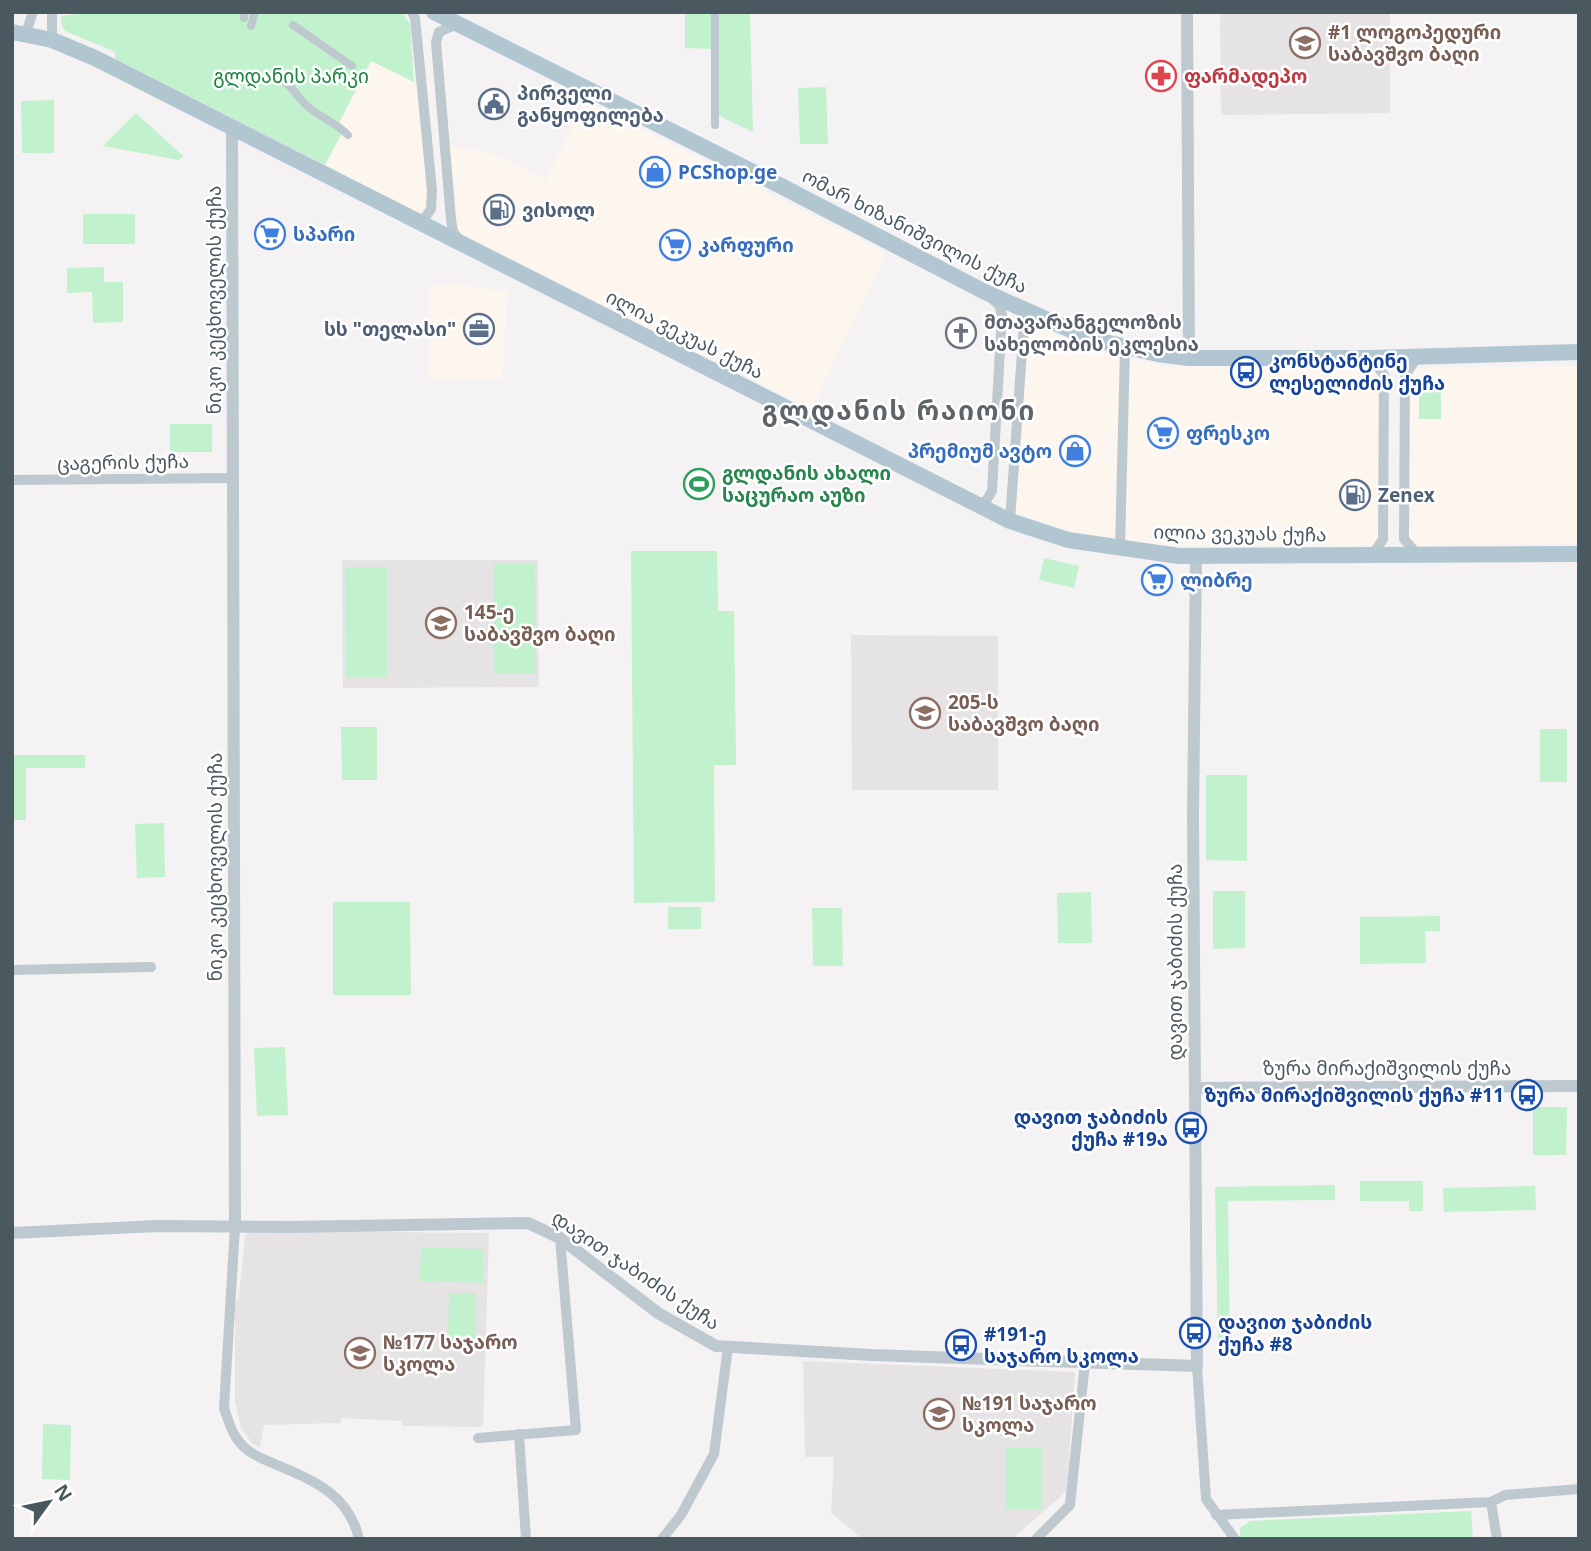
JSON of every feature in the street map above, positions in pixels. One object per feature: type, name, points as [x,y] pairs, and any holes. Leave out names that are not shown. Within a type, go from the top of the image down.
[{"type":"main road","name":"ომარ ხიზანიშვილის ქუჩა","points":[[434,12],[985,292],[1091,339],[1189,358],[1371,358],[1579,352]]},
{"type":"main road","name":"ილია ვეკუას ქუჩა","points":[[19,32],[52,40],[94,58],[1010,521],[1068,540],[1196,557],[1579,554]]},
{"type":"street","points":[[19,32],[33,12]]},
{"type":"street","points":[[52,12],[52,40]]},
{"type":"street","points":[[251,26],[255,12]]},
{"type":"street","points":[[412,12],[415,18],[432,190],[431,209],[425,218],[415,220]]},
{"type":"street","points":[[715,12],[715,125]]},
{"type":"street","points":[[1187,12],[1189,358]]},
{"type":"street","points":[[457,24],[439,32],[436,42],[451,219],[453,231],[463,245]]},
{"type":"street","points":[[293,25],[352,66]]},
{"type":"street","points":[[285,82],[296,90],[305,104],[340,126],[348,135]]},
{"type":"street","name":"ნიკო კეცხოველის ქუჩა","points":[[232,127],[235,1227],[225,1408],[231,1430],[244,1447],[260,1458],[315,1480],[335,1494],[346,1507],[359,1539]]},
{"type":"street","points":[[975,504],[986,501],[992,491],[1002,315],[999,305],[985,292]]},
{"type":"street","points":[[1010,521],[1024,310]]},
{"type":"street","points":[[1120,549],[1125,347]]},
{"type":"street","points":[[1417,356],[1405,376],[1404,539],[1418,555]]},
{"type":"street","points":[[1371,358],[1384,375],[1385,402],[1383,539],[1372,555]]},
{"type":"street","name":"ცაგერის ქუჩა","points":[[12,480],[233,478]]},
{"type":"street","name":"დავით ჯაბიძის ქუჩა","points":[[1196,557],[1194,816],[1197,1366],[1206,1499],[1235,1539]]},
{"type":"street","points":[[12,970],[151,967]]},
{"type":"street","name":"ზურა მირაქიშვილის ქუჩა","points":[[1196,1088],[1579,1086]]},
{"type":"street","name":"დავით ჯაბიძის ქუჩა","points":[[12,1233],[157,1226],[528,1223],[560,1238],[658,1312],[716,1346],[1197,1366]]},
{"type":"street","points":[[478,1438],[576,1430],[560,1238]]},
{"type":"street","points":[[662,1539],[681,1515],[714,1454],[728,1347]]},
{"type":"street","points":[[1036,1539],[1070,1505],[1085,1363]]},
{"type":"street","points":[[519,1434],[526,1539]]},
{"type":"street","points":[[1216,1515],[1491,1502],[1505,1495],[1579,1489]]},
{"type":"street","points":[[1491,1502],[1497,1539]]},
{"type":"shaded area","name":"#1 ლოგოპედური საბავშვო ბაღი","points":[[1220,12],[1390,12],[1390,113],[1221,115]]},
{"type":"shaded area","points":[[371,61],[418,84],[427,205],[423,211],[418,212],[325,165],[345,127],[339,123]]},
{"type":"shaded area","points":[[586,100],[886,253],[811,409],[456,231],[448,145],[497,155],[546,180]]},
{"type":"shaded area","points":[[429,286],[469,286],[507,292],[502,380],[428,378]]},
{"type":"shaded area","points":[[1031,324],[1129,358],[1172,367],[1373,368],[1380,379],[1381,539],[1377,545],[1147,546],[1078,533],[1015,514],[1023,331]]},
{"type":"shaded area","points":[[1579,366],[1579,544],[1414,545],[1407,537],[1408,375],[1414,368]]},
{"type":"shaded area","name":"145-ე საბავშვო ბაღი","points":[[342,560],[538,560],[539,687],[343,688]]},
{"type":"shaded area","name":"205-ს საბავშვო ბაღი","points":[[851,635],[998,636],[998,790],[852,790]]},
{"type":"shaded area","name":"№177 საჯარო სკოლა","points":[[253,1231],[489,1233],[483,1427],[402,1426],[401,1421],[341,1418],[341,1423],[264,1425],[260,1448],[252,1443],[241,1428],[235,1402],[235,1304],[239,1296],[245,1236]]},
{"type":"shaded area","name":"№191 საჯარო სკოლა","points":[[803,1361],[1075,1372],[1067,1491],[1012,1539],[856,1539],[859,1536],[831,1513],[834,1457],[805,1457]]},
{"type":"green space","name":"გლდანის პარკი","points":[[94,12],[402,12],[410,24],[414,82],[371,61],[339,123],[345,127],[325,165],[115,59],[115,52],[65,31],[62,26],[61,16]]},
{"type":"green space","points":[[685,12],[750,12],[753,132],[711,112],[713,49],[685,48]]},
{"type":"green space","points":[[826,87],[828,144],[800,144],[798,88]]},
{"type":"green space","points":[[54,100],[54,153],[22,153],[21,101]]},
{"type":"green space","points":[[136,113],[183,156],[179,160],[103,146]]},
{"type":"green space","points":[[83,214],[135,214],[135,244],[83,244]]},
{"type":"green space","points":[[104,267],[104,282],[123,282],[123,322],[93,323],[92,292],[67,293],[67,268]]},
{"type":"green space","points":[[1419,388],[1441,388],[1441,419],[1419,419]]},
{"type":"green space","points":[[170,424],[212,424],[212,452],[170,452]]},
{"type":"green space","points":[[631,551],[717,551],[718,611],[734,611],[736,765],[714,765],[715,902],[634,903]]},
{"type":"green space","points":[[1044,558],[1079,566],[1074,588],[1039,580]]},
{"type":"green space","points":[[493,563],[535,563],[536,674],[494,674]]},
{"type":"green space","points":[[345,567],[387,567],[387,678],[346,678]]},
{"type":"green space","points":[[341,727],[377,727],[377,780],[342,780]]},
{"type":"green space","points":[[1540,729],[1567,729],[1567,782],[1540,782]]},
{"type":"green space","points":[[12,755],[85,755],[85,768],[26,768],[26,820],[12,820]]},
{"type":"green space","points":[[1206,775],[1247,775],[1247,861],[1206,860]]},
{"type":"green space","points":[[164,823],[165,877],[137,878],[135,824]]},
{"type":"green space","points":[[1213,891],[1245,891],[1245,948],[1213,949]]},
{"type":"green space","points":[[1091,892],[1092,943],[1058,943],[1057,893]]},
{"type":"green space","points":[[333,902],[410,902],[411,995],[333,995]]},
{"type":"green space","points":[[668,907],[701,907],[701,929],[668,929]]},
{"type":"green space","points":[[812,908],[842,908],[843,966],[813,966]]},
{"type":"green space","points":[[1440,916],[1440,931],[1425,931],[1426,963],[1360,964],[1360,917]]},
{"type":"green space","points":[[285,1047],[288,1115],[257,1116],[254,1048]]},
{"type":"green space","points":[[1533,1107],[1567,1107],[1566,1155],[1533,1155]]},
{"type":"green space","points":[[1360,1181],[1423,1181],[1423,1211],[1409,1211],[1409,1201],[1360,1201]]},
{"type":"green space","points":[[1335,1185],[1335,1200],[1228,1201],[1230,1349],[1218,1349],[1215,1187]]},
{"type":"green space","points":[[1535,1186],[1536,1210],[1444,1212],[1443,1188]]},
{"type":"green space","points":[[421,1247],[483,1249],[483,1283],[420,1281]]},
{"type":"green space","points":[[449,1293],[476,1293],[476,1346],[448,1345]]},
{"type":"green space","points":[[43,1424],[71,1425],[70,1480],[42,1479]]},
{"type":"green space","points":[[1005,1448],[1041,1448],[1041,1509],[1005,1509]]},
{"type":"green space","points":[[1471,1511],[1473,1539],[1240,1539],[1240,1528],[1250,1521]]},
{"type":"place","name":"#1 ლოგოპედური საბავშვო ბაღი","points":[[1305,43]]},
{"type":"place","name":"ფარმადეპო","points":[[1161,76]]},
{"type":"place","name":"პირველი განყოფილება","points":[[494,104]]},
{"type":"place","name":"PCShop.ge","points":[[655,172]]},
{"type":"place","name":"ვისოლ","points":[[499,210]]},
{"type":"place","name":"სპარი","points":[[270,234]]},
{"type":"place","name":"კარფური","points":[[675,245]]},
{"type":"place","name":"სს \"თელასი\"","points":[[479,329]]},
{"type":"place","name":"მთავარანგელოზის სახელობის ეკლესია","points":[[961,333]]},
{"type":"place","name":"კონსტანტინე ლესელიძის ქუჩა","points":[[1246,372]]},
{"type":"place","name":"ფრესკო","points":[[1163,433]]},
{"type":"place","name":"პრემიუმ ავტო","points":[[1075,451]]},
{"type":"place","name":"გლდანის ახალი საცურაო აუზი","points":[[699,484]]},
{"type":"place","name":"Zenex","points":[[1355,495]]},
{"type":"place","name":"ლიბრე","points":[[1157,580]]},
{"type":"place","name":"145-ე საბავშვო ბაღი","points":[[441,623]]},
{"type":"place","name":"205-ს საბავშვო ბაღი","points":[[925,713]]},
{"type":"place","name":"ზურა მირაქიშვილის ქუჩა #11","points":[[1527,1095]]},
{"type":"place","name":"დავით ჯაბიძის ქუჩა #19ა","points":[[1191,1128]]},
{"type":"place","name":"დავით ჯაბიძის ქუჩა #8","points":[[1195,1333]]},
{"type":"place","name":"#191-ე საჯარო სკოლა","points":[[961,1345]]},
{"type":"place","name":"№177 საჯარო სკოლა","points":[[360,1353]]},
{"type":"place","name":"№191 საჯარო სკოლა","points":[[939,1414]]},
{"type":"district","name":"გლდანის რაიონი","points":[[899,411]]}]
